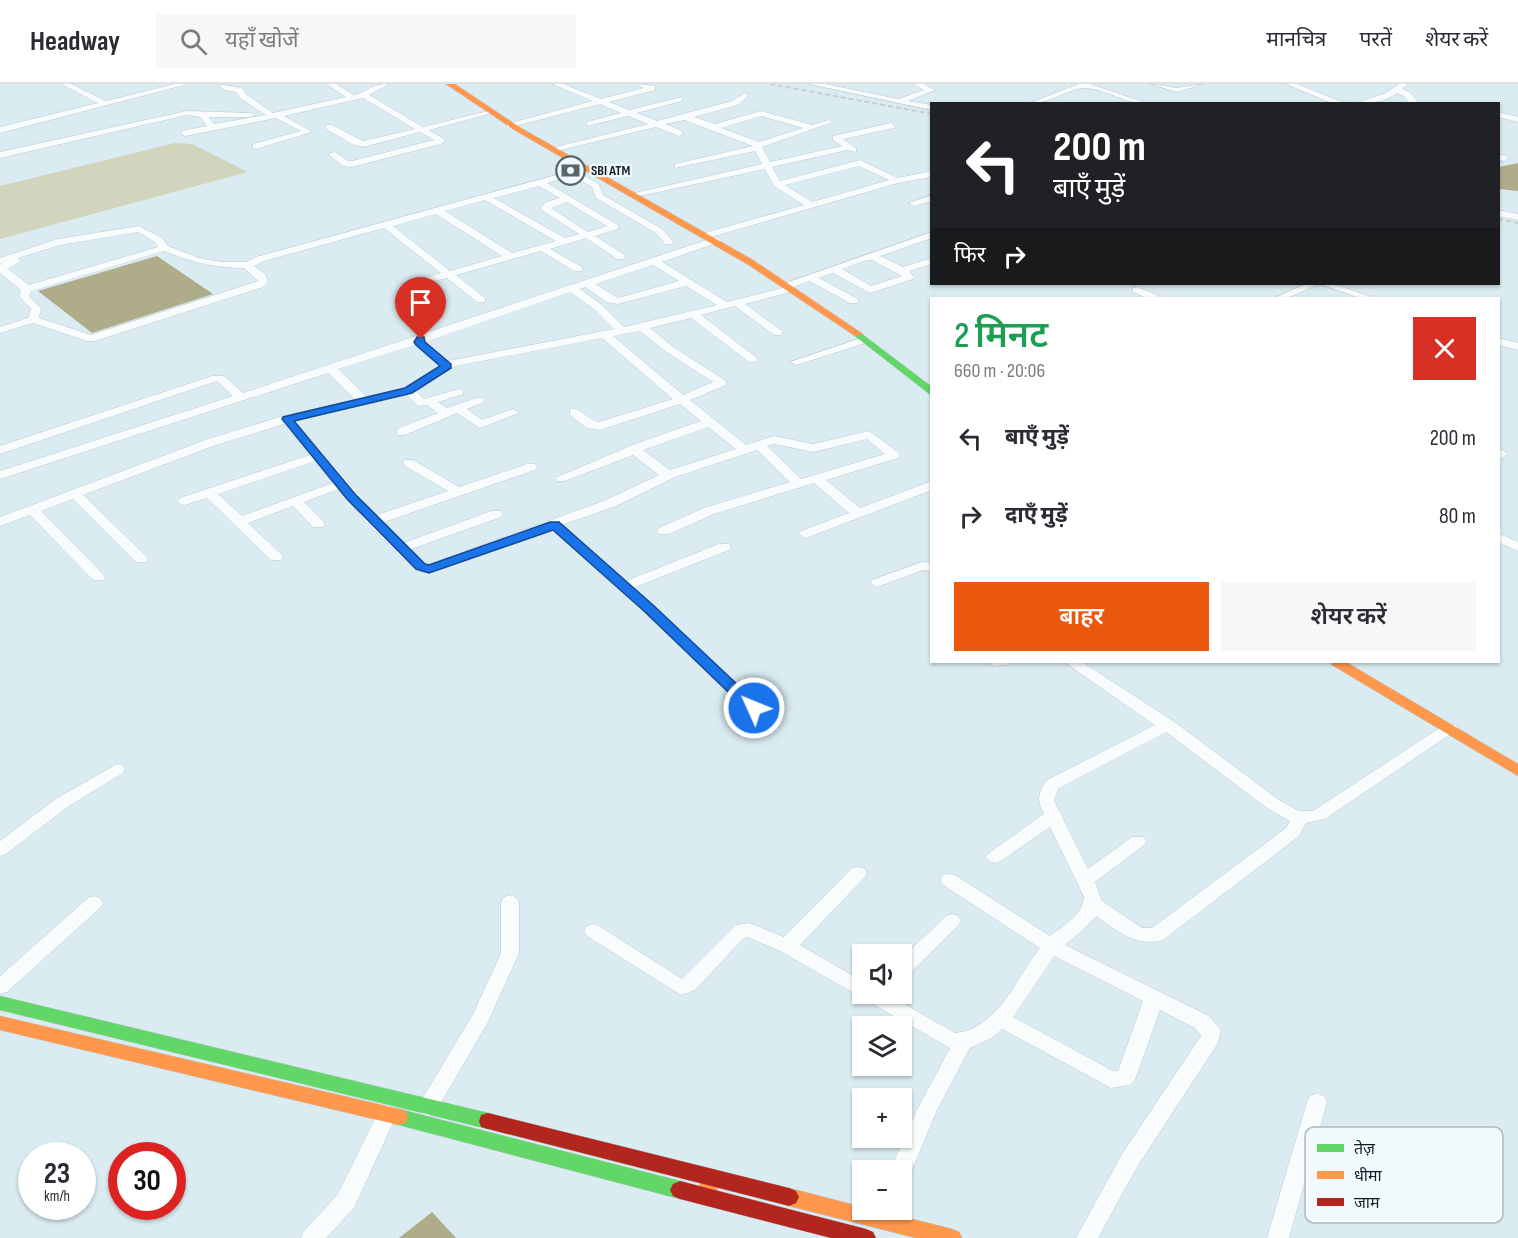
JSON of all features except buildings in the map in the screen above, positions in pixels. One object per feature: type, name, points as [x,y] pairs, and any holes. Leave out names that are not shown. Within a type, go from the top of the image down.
[{"type":"main road","points":[[450,84],[488,113],[510,126],[712,238],[864,340],[930,391]]},
{"type":"main road","points":[[1343,663],[1518,771]]},
{"type":"main road","points":[[0,1003],[711,1177],[852,1208]]},
{"type":"main road","points":[[0,1023],[387,1114],[866,1238]]},
{"type":"main road","points":[[705,1196],[711,1177]]},
{"type":"main road","points":[[899,1220],[952,1238]]},
{"type":"street","points":[[65,84],[105,104]]},
{"type":"street","points":[[0,129],[105,104],[165,86],[184,84]]},
{"type":"street","points":[[222,84],[230,89],[239,90],[243,96],[274,115],[308,132],[256,146]]},
{"type":"street","points":[[330,84],[352,97]]},
{"type":"street","points":[[185,133],[235,125],[364,95],[375,87],[385,84]]},
{"type":"street","points":[[556,84],[679,133]]},
{"type":"street","points":[[510,126],[652,88],[641,84]]},
{"type":"street","points":[[813,84],[930,108]]},
{"type":"street","points":[[900,101],[931,90],[917,84]]},
{"type":"street","points":[[1154,84],[1177,90],[1199,84]]},
{"type":"street","points":[[1290,84],[1338,102]]},
{"type":"street","points":[[1364,102],[1389,95],[1404,84]]},
{"type":"street","points":[[1037,102],[1085,85],[1139,102]]},
{"type":"street","points":[[1397,90],[1407,94],[1413,102]]},
{"type":"street","points":[[332,154],[349,164],[440,143],[424,129],[364,95]]},
{"type":"street","points":[[555,150],[735,103],[746,95]]},
{"type":"street","points":[[590,123],[679,99]]},
{"type":"street","points":[[329,126],[359,143],[372,142],[488,113]]},
{"type":"street","points":[[712,127],[761,113],[810,128]]},
{"type":"street","points":[[0,155],[183,114],[274,115]]},
{"type":"street","points":[[203,115],[212,127]]},
{"type":"street","points":[[1500,116],[1518,120]]},
{"type":"street","points":[[685,117],[757,147],[765,166],[777,184],[812,206]]},
{"type":"street","points":[[678,166],[757,147],[829,122]]},
{"type":"street","points":[[777,184],[860,163],[867,158],[836,138],[891,126]]},
{"type":"street","points":[[372,142],[393,154]]},
{"type":"street","points":[[638,195],[848,147]]},
{"type":"street","points":[[860,163],[897,181]]},
{"type":"street","points":[[27,289],[164,249],[197,261],[222,265],[248,265],[260,259],[589,169]]},
{"type":"street","points":[[573,173],[596,186],[599,196],[659,231],[668,242]]},
{"type":"street","points":[[0,475],[421,339],[654,261],[712,238],[812,206],[897,181],[926,175]]},
{"type":"street","points":[[419,283],[615,227],[539,182]]},
{"type":"street","points":[[484,196],[564,242]]},
{"type":"street","points":[[568,199],[549,204],[545,208],[621,257]]},
{"type":"street","points":[[914,203],[930,199]]},
{"type":"street","points":[[437,210],[512,258]]},
{"type":"street","points":[[1500,213],[1518,217]]},
{"type":"street","points":[[386,224],[481,300]]},
{"type":"street","points":[[0,261],[64,241],[139,229],[159,240],[164,249]]},
{"type":"street","points":[[0,522],[213,442],[287,419],[409,391],[447,366],[462,360],[605,335],[731,305],[930,236]]},
{"type":"street","points":[[27,289],[3,270],[3,267],[64,241]]},
{"type":"street","points":[[542,248],[578,269]]},
{"type":"street","points":[[834,269],[870,290],[909,277],[902,270],[870,256]]},
{"type":"street","points":[[654,261],[778,333]]},
{"type":"street","points":[[902,270],[930,262]]},
{"type":"street","points":[[0,330],[33,320],[91,339],[263,282],[262,278],[250,270],[248,265]]},
{"type":"street","points":[[811,278],[854,301]]},
{"type":"street","points":[[586,283],[611,300],[618,302],[688,282]]},
{"type":"street","points":[[1282,297],[1312,285]]},
{"type":"street","points":[[1328,285],[1365,297]]},
{"type":"street","points":[[571,288],[598,307],[622,331]]},
{"type":"street","points":[[27,289],[24,296],[36,309],[33,320]]},
{"type":"street","points":[[1137,290],[1153,297]]},
{"type":"street","points":[[1345,297],[1353,294]]},
{"type":"street","points":[[693,314],[753,360]]},
{"type":"street","points":[[574,412],[595,427],[681,400],[722,383],[669,349],[642,327]]},
{"type":"street","points":[[605,335],[681,400],[745,450]]},
{"type":"street","points":[[421,339],[419,342],[447,366]]},
{"type":"street","points":[[796,362],[864,340]]},
{"type":"street","points":[[1500,342],[1518,347]]},
{"type":"street","points":[[330,368],[365,402]]},
{"type":"street","points":[[0,450],[216,378],[220,378],[241,397]]},
{"type":"street","points":[[409,391],[422,403],[459,392]]},
{"type":"street","points":[[401,432],[441,418],[452,410],[480,400]]},
{"type":"street","points":[[430,402],[480,424],[513,413]]},
{"type":"street","points":[[287,419],[373,521],[420,567],[436,568],[610,503],[671,474],[778,440],[813,448],[869,435],[894,453],[887,458],[709,511],[664,531]]},
{"type":"street","points":[[561,477],[710,422]]},
{"type":"street","points":[[759,445],[799,484]]},
{"type":"street","points":[[636,449],[663,472],[671,474]]},
{"type":"street","points":[[185,501],[318,456]]},
{"type":"street","points":[[409,463],[458,492]]},
{"type":"street","points":[[373,521],[531,467]]},
{"type":"street","points":[[817,479],[858,513]]},
{"type":"street","points":[[241,521],[341,484]]},
{"type":"street","points":[[806,534],[930,486]]},
{"type":"street","points":[[210,493],[276,556]]},
{"type":"street","points":[[75,494],[141,559]]},
{"type":"street","points":[[295,501],[318,524]]},
{"type":"street","points":[[32,510],[98,577]]},
{"type":"street","points":[[402,548],[496,514]]},
{"type":"street","points":[[554,525],[648,608],[754,708]]},
{"type":"street","points":[[1500,538],[1518,547]]},
{"type":"street","points":[[623,587],[724,547]]},
{"type":"street","points":[[877,582],[922,566],[930,567]]},
{"type":"street","points":[[1074,663],[1167,725],[1274,804],[1300,818],[1310,818],[1319,814],[1450,729]]},
{"type":"street","points":[[889,1004],[953,1041],[963,1042],[973,1039],[1000,1019],[1013,1004],[1051,946],[1087,915],[1094,905],[1093,897],[1046,800],[1048,791],[1053,784],[1167,725]]},
{"type":"street","points":[[0,849],[63,802],[117,770]]},
{"type":"street","points":[[996,857],[1054,816]]},
{"type":"street","points":[[1094,905],[1139,935],[1156,935],[1293,832],[1300,818]]},
{"type":"street","points":[[1085,880],[1138,841]]},
{"type":"street","points":[[787,946],[858,873]]},
{"type":"street","points":[[949,880],[1051,946],[1202,1022],[1211,1030],[1211,1037],[1105,1198],[1087,1238]]},
{"type":"street","points":[[428,1107],[481,1017],[510,953],[510,902]]},
{"type":"street","points":[[0,987],[94,903]]},
{"type":"street","points":[[912,959],[952,921]]},
{"type":"street","points":[[593,931],[681,988],[688,985],[742,930],[749,930],[787,946],[852,983]]},
{"type":"street","points":[[1000,1019],[1111,1080],[1123,1079],[1128,1074],[1154,998]]},
{"type":"street","points":[[906,1160],[928,1108],[963,1042]]},
{"type":"street","points":[[1310,1127],[1317,1102]]},
{"type":"street","points":[[312,1238],[346,1202],[387,1114]]},
{"type":"street","points":[[1278,1238],[1305,1144]]},
{"type":"green space","points":[[175,143],[192,144],[248,172],[0,239],[0,186]]},
{"type":"shaded area","points":[[1518,163],[1518,191],[1500,189],[1500,167]]},
{"type":"shaded area","points":[[157,256],[213,294],[92,333],[38,291]]},
{"type":"shaded area","points":[[432,1212],[456,1238],[399,1238]]},
{"type":"railway","points":[[770,84],[930,114]]},
{"type":"railway","points":[[1500,219],[1518,223]]},
{"type":"traffic: fast","points":[[858,334],[930,391]]},
{"type":"traffic: fast","points":[[0,1003],[488,1121]]},
{"type":"traffic: fast","points":[[399,1117],[680,1190]]},
{"type":"traffic: slow","points":[[450,84],[519,129],[723,245],[858,334]]},
{"type":"traffic: slow","points":[[1339,663],[1518,771]]},
{"type":"traffic: slow","points":[[0,1023],[399,1117]]},
{"type":"traffic: slow","points":[[706,1196],[711,1177]]},
{"type":"traffic: slow","points":[[789,1197],[952,1238]]},
{"type":"traffic: jam","points":[[488,1121],[789,1197]]},
{"type":"traffic: jam","points":[[680,1190],[866,1238]]},
{"type":"place","name":"SBI ATM","points":[[570,170]]},
{"type":"route","points":[[421,339],[419,342],[447,366],[409,391],[287,419],[373,521],[420,567],[429,569],[554,525],[648,608],[754,708]]}]
